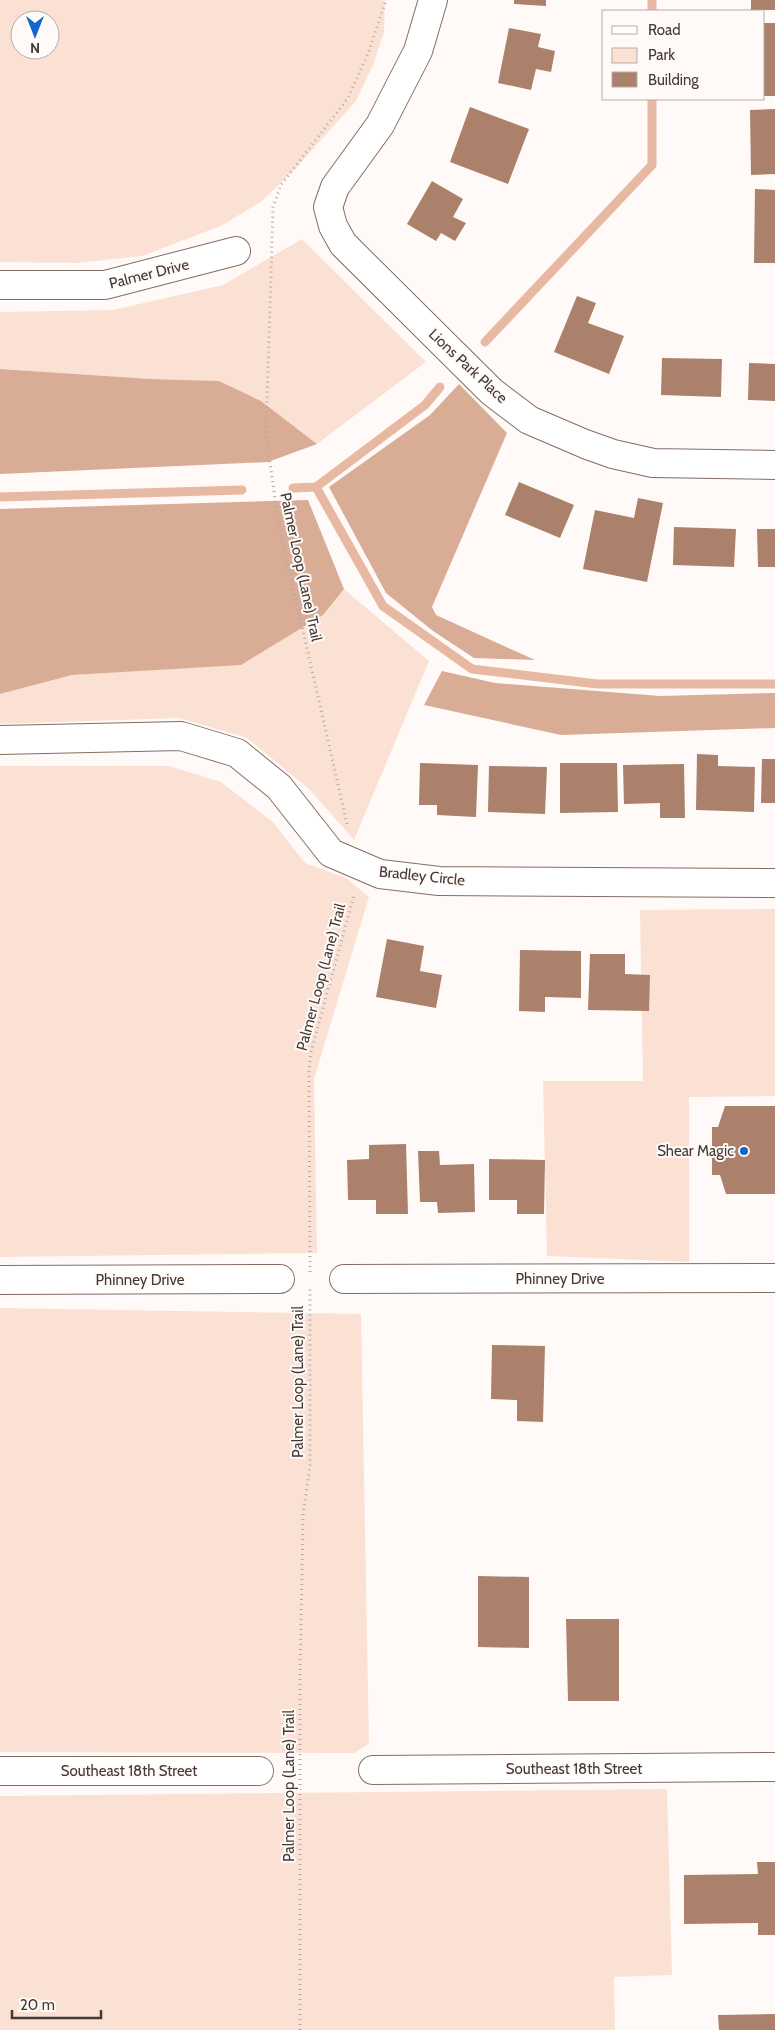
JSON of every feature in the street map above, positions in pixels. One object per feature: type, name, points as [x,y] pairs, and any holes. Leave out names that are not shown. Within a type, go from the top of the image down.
[{"type":"street","name":"Lions Park Place","points":[[433,0],[418,51],[380,125],[335,187],[328,207],[333,226],[343,244],[492,392],[529,420],[592,447],[653,463],[775,465]]},
{"type":"street","name":"Palmer Drive","points":[[0,285],[105,285],[236,251]]},
{"type":"street","name":"Bradley Circle","points":[[0,740],[181,736],[237,753],[279,787],[330,853],[380,874],[439,881],[775,883]]},
{"type":"street","name":"Phinney Drive","points":[[344,1279],[775,1278]]},
{"type":"street","name":"Phinney Drive","points":[[0,1280],[280,1279]]},
{"type":"street","name":"Southeast 18th Street","points":[[374,1770],[775,1767]]},
{"type":"street","name":"Southeast 18th Street","points":[[0,1771],[259,1771]]},
{"type":"path","name":"Palmer Loop (Lane) Trail","points":[[300,2030],[302,1514],[310,1466],[309,1072],[311,1052],[354,898],[356,865],[277,513],[266,434],[272,207],[281,185],[348,98],[369,51],[386,0]]},
{"type":"green space","points":[[0,0],[385,0],[384,33],[373,65],[356,101],[296,168],[262,201],[221,226],[142,256],[78,263],[0,262]]},
{"type":"green space","points":[[302,239],[426,362],[317,444],[261,401],[219,381],[151,379],[0,369],[0,312],[113,310],[223,285]]},
{"type":"green space","points":[[344,589],[429,661],[354,840],[309,789],[247,738],[179,718],[0,724],[0,694],[72,675],[232,665],[323,615]]},
{"type":"green space","points":[[0,766],[169,766],[221,782],[273,822],[305,863],[346,878],[369,897],[314,1079],[317,1253],[0,1257]]},
{"type":"green space","points":[[775,909],[775,1096],[689,1097],[689,1262],[547,1256],[543,1081],[643,1081],[640,910]]},
{"type":"green space","points":[[0,1308],[361,1314],[369,1744],[354,1753],[0,1752]]},
{"type":"green space","points":[[667,1789],[672,1975],[614,1977],[615,2030],[0,2030],[0,1796]]},
{"type":"shaded area","points":[[0,369],[151,379],[219,381],[261,401],[317,444],[268,462],[0,474]]},
{"type":"shaded area","points":[[459,384],[507,433],[432,607],[436,615],[535,660],[474,658],[433,631],[386,593],[329,487],[430,415]]},
{"type":"shaded area","points":[[308,500],[344,589],[323,615],[241,665],[72,675],[0,694],[0,509]]},
{"type":"shaded area","points":[[442,671],[495,683],[660,696],[775,693],[775,728],[561,735],[424,705]]},
{"type":"building","points":[[514,0],[546,0],[546,6],[514,4]]},
{"type":"building","points":[[751,0],[775,0],[775,10],[751,10]]},
{"type":"building","points":[[765,23],[775,23],[775,96],[765,96]]},
{"type":"building","points":[[509,28],[541,34],[538,47],[555,51],[551,72],[536,69],[531,90],[498,83]]},
{"type":"building","points":[[470,107],[529,129],[508,184],[450,162]]},
{"type":"building","points":[[775,109],[775,174],[751,175],[750,110]]},
{"type":"building","points":[[432,181],[463,199],[453,217],[466,223],[455,241],[441,233],[436,241],[407,224]]},
{"type":"building","points":[[755,189],[775,190],[775,263],[754,263]]},
{"type":"building","points":[[577,296],[596,303],[588,323],[624,336],[609,374],[554,352]]},
{"type":"building","points":[[662,358],[722,359],[721,397],[661,395]]},
{"type":"building","points":[[749,363],[775,364],[775,401],[748,400]]},
{"type":"building","points":[[519,482],[574,505],[560,538],[505,515]]},
{"type":"building","points":[[638,498],[663,503],[647,582],[583,569],[595,510],[634,518]]},
{"type":"building","points":[[674,527],[736,529],[734,567],[673,565]]},
{"type":"building","points":[[757,529],[775,529],[775,567],[758,567]]},
{"type":"building","points":[[697,754],[718,755],[718,766],[755,767],[754,812],[696,810]]},
{"type":"building","points":[[762,759],[775,759],[775,803],[761,803]]},
{"type":"building","points":[[420,763],[478,765],[476,817],[437,815],[437,805],[419,805]]},
{"type":"building","points":[[560,763],[617,763],[618,812],[560,813]]},
{"type":"building","points":[[684,764],[685,818],[660,818],[660,803],[624,804],[623,765]]},
{"type":"building","points":[[489,766],[547,767],[545,814],[488,812]]},
{"type":"building","points":[[387,939],[424,946],[420,971],[442,975],[436,1008],[376,997]]},
{"type":"building","points":[[520,950],[581,951],[581,998],[545,997],[545,1012],[519,1011]]},
{"type":"building","points":[[590,954],[625,954],[625,974],[650,975],[649,1011],[588,1010]]},
{"type":"building","name":"Shear Magic","points":[[725,1106],[775,1106],[775,1194],[726,1194],[720,1175],[712,1175],[712,1127],[718,1127]]},
{"type":"building","points":[[406,1144],[408,1214],[376,1214],[376,1200],[348,1200],[347,1160],[369,1159],[369,1145]]},
{"type":"building","points":[[418,1151],[439,1151],[440,1165],[474,1164],[475,1212],[438,1213],[437,1202],[420,1202]]},
{"type":"building","points":[[489,1159],[545,1160],[544,1214],[517,1214],[517,1200],[489,1200]]},
{"type":"building","points":[[492,1345],[545,1346],[543,1422],[517,1421],[517,1400],[491,1399]]},
{"type":"building","points":[[478,1576],[529,1577],[529,1648],[478,1647]]},
{"type":"building","points":[[566,1619],[619,1619],[619,1701],[568,1701]]},
{"type":"building","points":[[757,1862],[775,1862],[775,1935],[758,1935],[758,1923],[684,1924],[684,1875],[758,1874]]},
{"type":"building","points":[[775,2014],[775,2030],[719,2030],[718,2015]]},
{"type":"waterway","points":[[652,0],[652,10]]},
{"type":"waterway","points":[[485,342],[652,165],[652,100]]},
{"type":"waterway","points":[[293,488],[316,487],[425,405],[440,387]]},
{"type":"waterway","points":[[316,487],[383,606],[472,669],[597,684],[775,684]]},
{"type":"waterway","points":[[0,497],[242,490]]},
{"type":"place","name":"Shear Magic","points":[[744,1151]]}]
